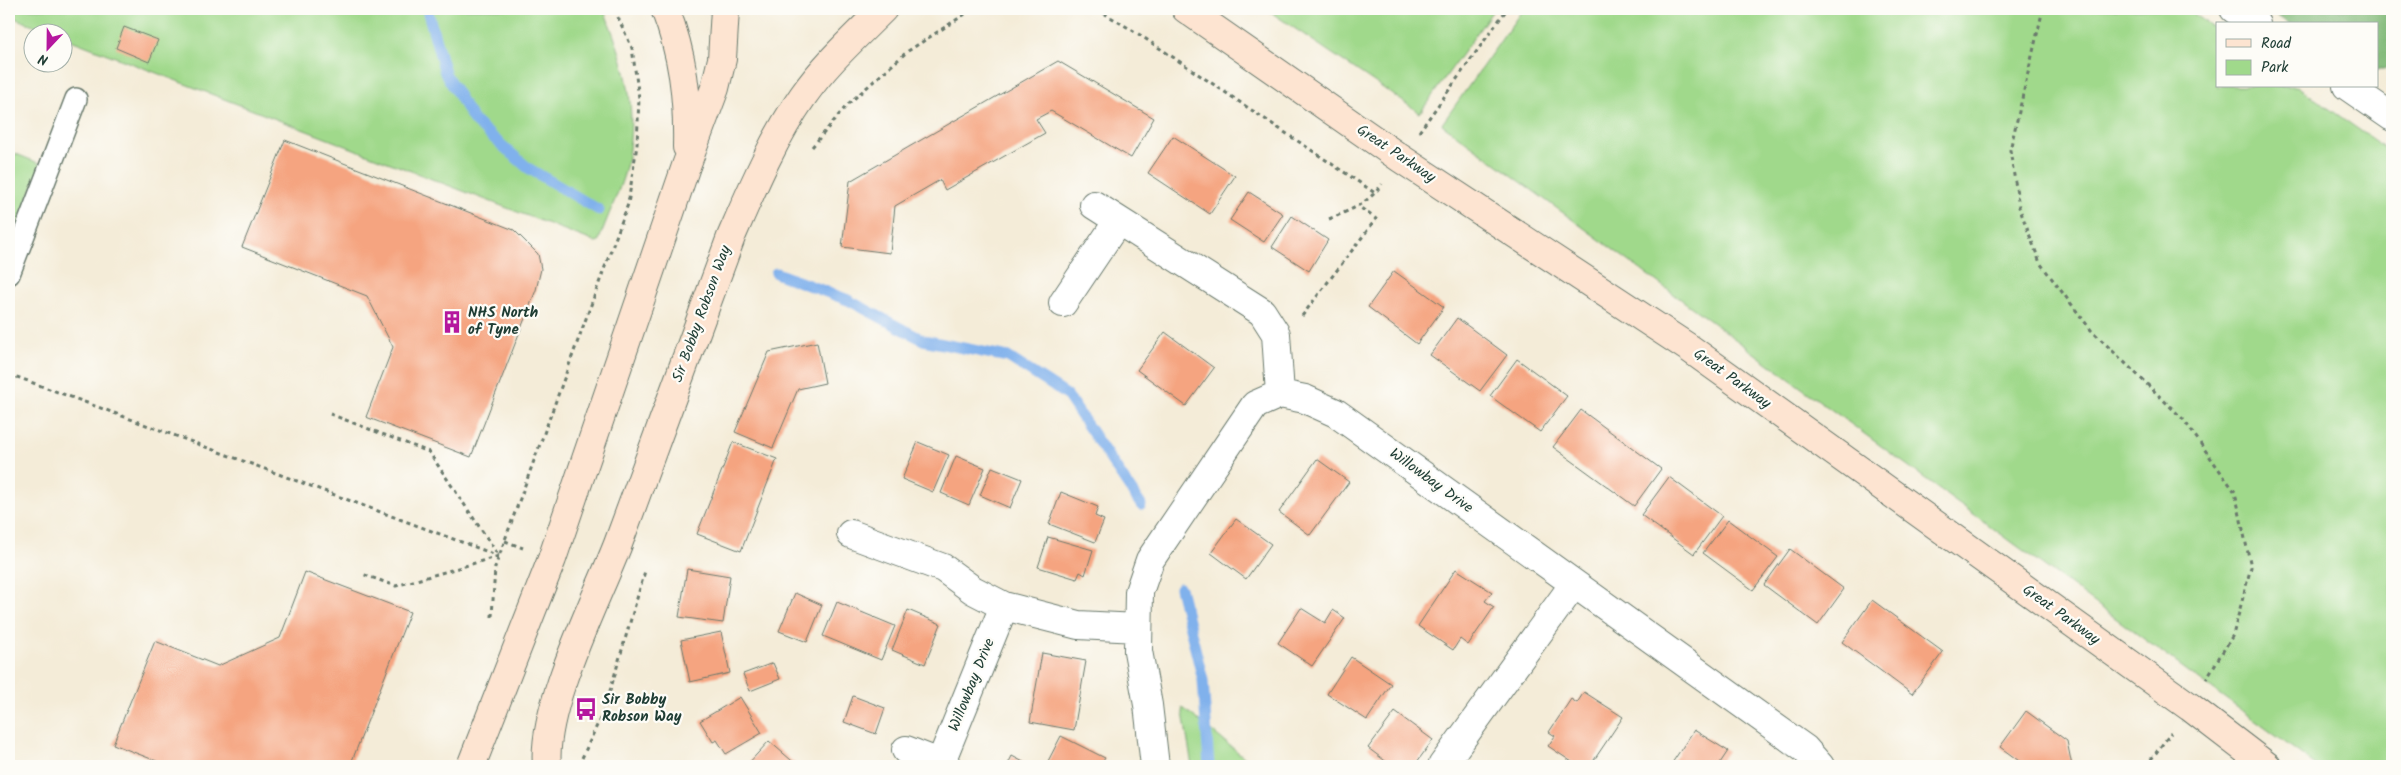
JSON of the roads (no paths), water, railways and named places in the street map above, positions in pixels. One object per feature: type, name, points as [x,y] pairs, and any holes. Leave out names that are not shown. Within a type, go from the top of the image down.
[{"type":"street","points":[[665,9],[677,40],[683,71],[687,111],[686,166]]},
{"type":"street","points":[[471,766],[552,559],[686,166],[716,88],[722,59],[725,9]]},
{"type":"street","name":"Sir Bobby Robson Way","points":[[547,766],[548,738],[554,708],[621,536],[731,237],[752,188],[782,128],[804,95],[831,61],[883,9]]},
{"type":"street","name":"Great Parkway","points":[[1186,9],[1400,158],[1689,348],[2190,707],[2267,766]]},
{"type":"street","points":[[2234,9],[2253,22]]},
{"type":"street","points":[[2350,88],[2392,117]]},
{"type":"street","points":[[1094,205],[1262,312],[1276,334],[1280,394],[1255,405],[1150,560],[1139,592],[1138,651],[1148,705],[1155,766]]},
{"type":"street","points":[[1063,303],[1118,221]]},
{"type":"street","name":"Willowbay Drive","points":[[1280,394],[1306,399],[1336,413],[1805,749],[1820,766]]},
{"type":"street","points":[[851,534],[943,568],[973,590],[1004,606],[1078,625],[1138,628]]},
{"type":"street","points":[[1442,766],[1574,584]]},
{"type":"street","name":"Willowbay Drive","points":[[906,750],[944,765],[1004,606]]},
{"type":"lane","points":[[9,274],[76,99]]},
{"type":"waterway","points":[[427,9],[445,73],[474,121],[528,168],[599,210]]},
{"type":"waterway","points":[[776,273],[848,300],[923,340],[1008,357],[1067,395],[1141,505]]},
{"type":"waterway","points":[[1180,588],[1203,680],[1209,766]]},
{"type":"place","name":"NHS North of Tyne","points":[[452,322]]},
{"type":"place","name":"Sir Bobby Robson Way","points":[[586,709]]}]
